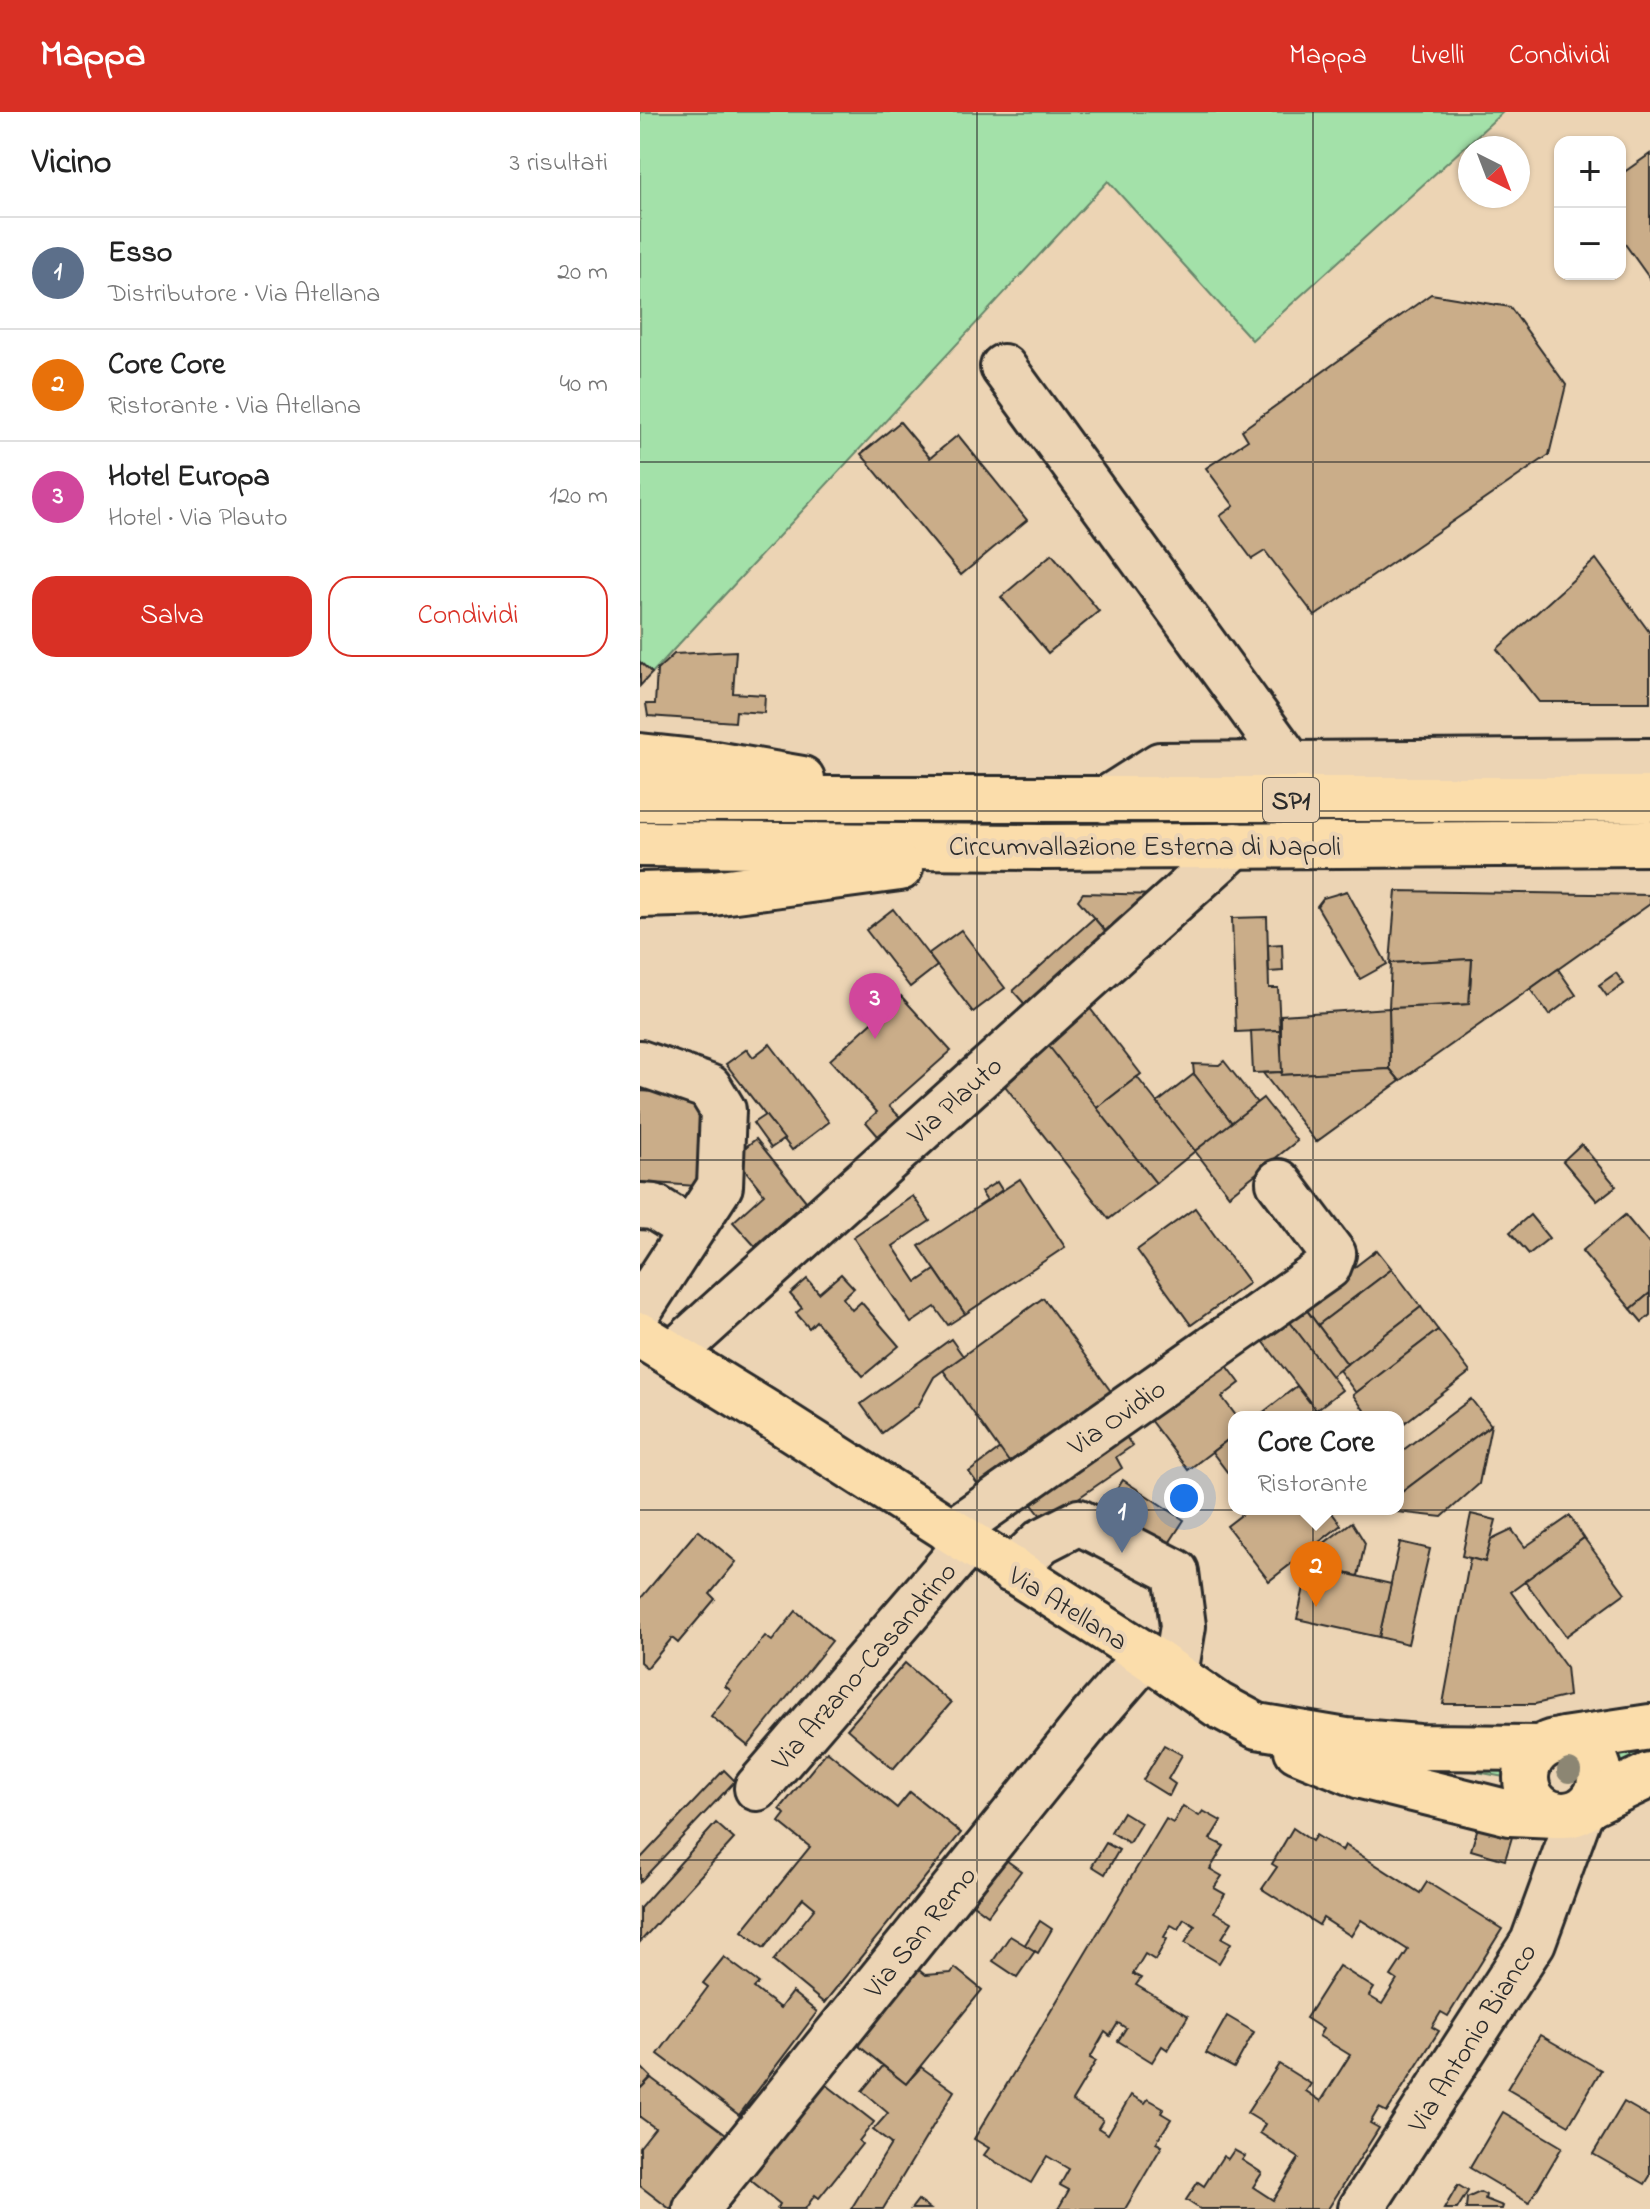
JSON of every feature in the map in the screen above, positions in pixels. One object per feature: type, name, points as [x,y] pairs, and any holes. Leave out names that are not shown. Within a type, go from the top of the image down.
[{"type":"main road","points":[[640,756],[714,764],[931,800]]},
{"type":"main road","name":"Circumvallazione Esterna di Napoli","points":[[640,799],[1650,799]]},
{"type":"main road","name":"Circumvallazione Esterna di Napoli","points":[[640,844],[1042,847],[1650,843]]},
{"type":"main road","points":[[640,895],[713,893],[1042,847]]},
{"type":"main road","name":"Via Atellana","points":[[649,1339],[1218,1705],[1257,1726],[1346,1741],[1419,1747],[1552,1744],[1650,1727]]},
{"type":"main road","points":[[1257,1726],[1307,1756],[1361,1776],[1510,1813],[1576,1810],[1650,1775]]},
{"type":"main road","points":[[1575,1742],[1586,1748],[1599,1768],[1600,1780],[1576,1810],[1545,1811],[1528,1793],[1526,1768],[1552,1744],[1575,1742]]},
{"type":"street","points":[[1003,367],[1291,764]]},
{"type":"street","points":[[1105,800],[1160,765],[1650,761]]},
{"type":"street","name":"Via Plauto","points":[[649,1339],[1236,845]]},
{"type":"street","points":[[640,1063],[709,1087],[723,1110],[720,1186],[691,1230],[649,1339]]},
{"type":"street","name":"Via Ovidio","points":[[959,1538],[1328,1267],[1333,1254],[1279,1182]]},
{"type":"street","points":[[640,1206],[654,1207],[691,1230]]},
{"type":"street","points":[[1011,1570],[1042,1541],[1079,1522],[1176,1572],[1183,1626],[1160,1665]]},
{"type":"street","name":"Via Arzano-Casandrino","points":[[757,1788],[959,1538]]},
{"type":"street","name":"Via San Remo","points":[[696,2209],[1082,1729],[1160,1665]]},
{"type":"street","name":"Via Antonio Bianco","points":[[1361,2209],[1533,1942],[1576,1810]]},
{"type":"green space","points":[[640,112],[1503,112],[1477,136],[1458,136],[1458,153],[1252,340],[1108,181],[652,673],[640,662]]},
{"type":"green space","points":[[1650,1737],[1650,1751],[1616,1768],[1611,1742]]},
{"type":"green space","points":[[1516,1756],[1515,1779],[1424,1762]]},
{"type":"building","points":[[1650,154],[1650,279],[1626,245],[1626,171]]},
{"type":"building","points":[[1431,294],[1510,307],[1566,385],[1549,455],[1315,616],[1265,551],[1252,559],[1220,516],[1234,506],[1206,468],[1248,440],[1242,430]]},
{"type":"building","points":[[900,422],[930,458],[958,435],[1027,520],[961,575],[861,454]]},
{"type":"building","points":[[1052,554],[1099,611],[1048,653],[1001,597]]},
{"type":"building","points":[[1596,559],[1650,633],[1650,702],[1539,702],[1497,649]]},
{"type":"building","points":[[736,651],[733,693],[765,695],[764,713],[736,711],[735,722],[648,716],[646,704],[655,704],[657,670],[674,654]]},
{"type":"building","points":[[640,662],[652,673],[640,686]]},
{"type":"building","points":[[1347,891],[1387,964],[1360,979],[1317,906],[1323,898]]},
{"type":"building","points":[[1396,891],[1650,895],[1650,904],[1400,1081],[1390,1069],[1389,1008],[1469,1004],[1472,959],[1390,963]]},
{"type":"building","points":[[1083,893],[1157,895],[1112,939],[1078,900]]},
{"type":"building","points":[[893,909],[937,966],[910,987],[866,930]]},
{"type":"building","points":[[1267,917],[1269,988],[1278,988],[1280,1030],[1236,1032],[1232,918]]},
{"type":"building","points":[[1094,918],[1112,939],[1031,1011],[1013,991]]},
{"type":"building","points":[[961,930],[1005,988],[973,1012],[928,954]]},
{"type":"building","points":[[1282,944],[1283,971],[1269,972],[1268,945]]},
{"type":"building","points":[[1472,959],[1469,1004],[1389,1008],[1391,963]]},
{"type":"building","points":[[1558,969],[1576,995],[1549,1015],[1530,989]]},
{"type":"building","points":[[1616,973],[1624,984],[1607,996],[1599,985]]},
{"type":"building","points":[[901,996],[951,1051],[889,1106],[900,1117],[878,1136],[866,1122],[877,1112],[830,1060]]},
{"type":"building","points":[[1089,1007],[1141,1074],[1097,1108],[1045,1042]]},
{"type":"building","points":[[1389,1008],[1390,1069],[1281,1075],[1281,1015]]},
{"type":"building","points":[[1280,1030],[1282,1072],[1253,1073],[1251,1031]]},
{"type":"building","points":[[770,1044],[829,1122],[792,1150],[726,1064],[747,1049],[753,1057]]},
{"type":"building","points":[[1048,1045],[1156,1183],[1109,1219],[1002,1082]]},
{"type":"building","points":[[1224,1061],[1257,1103],[1232,1123],[1194,1074],[1193,1064],[1219,1065]]},
{"type":"building","points":[[1390,1069],[1400,1081],[1316,1142],[1263,1073],[1282,1072],[1281,1075]]},
{"type":"building","points":[[1194,1074],[1232,1123],[1195,1151],[1157,1103]]},
{"type":"building","points":[[1137,1077],[1195,1151],[1156,1183],[1097,1108]]},
{"type":"building","points":[[640,1091],[703,1095],[696,1186],[640,1182]]},
{"type":"building","points":[[1263,1098],[1297,1141],[1229,1195],[1195,1151]]},
{"type":"building","points":[[765,1115],[784,1139],[771,1148],[753,1123]]},
{"type":"building","points":[[756,1139],[806,1201],[755,1246],[733,1222],[764,1194],[734,1156]]},
{"type":"building","points":[[1581,1144],[1616,1186],[1597,1201],[1563,1161]]},
{"type":"building","points":[[1020,1179],[1065,1247],[965,1314],[919,1246]]},
{"type":"building","points":[[997,1182],[1002,1190],[987,1201],[981,1192]]},
{"type":"building","points":[[913,1196],[930,1221],[893,1246],[917,1282],[935,1270],[965,1314],[948,1325],[935,1307],[911,1323],[853,1237]]},
{"type":"building","points":[[1195,1208],[1249,1283],[1191,1325],[1137,1250]]},
{"type":"building","points":[[1530,1215],[1549,1238],[1529,1254],[1510,1232]]},
{"type":"building","points":[[1625,1215],[1650,1245],[1650,1293],[1631,1309],[1582,1251]]},
{"type":"building","points":[[1377,1250],[1392,1269],[1318,1325],[1304,1306]]},
{"type":"building","points":[[1392,1269],[1421,1307],[1347,1364],[1318,1325]]},
{"type":"building","points":[[841,1274],[854,1288],[843,1298],[852,1310],[861,1302],[899,1346],[863,1376],[816,1321],[809,1328],[796,1313],[802,1308],[790,1294],[807,1279],[819,1293]]},
{"type":"building","points":[[1650,1293],[1650,1315],[1642,1322],[1631,1309]]},
{"type":"building","points":[[1043,1298],[1115,1397],[1014,1470],[943,1370]]},
{"type":"building","points":[[1421,1307],[1438,1330],[1356,1393],[1339,1370]]},
{"type":"building","points":[[1305,1308],[1347,1364],[1331,1376],[1289,1321]]},
{"type":"building","points":[[1289,1321],[1342,1390],[1316,1410],[1263,1341]]},
{"type":"building","points":[[1438,1330],[1470,1372],[1404,1423],[1404,1411],[1365,1411],[1353,1395]]},
{"type":"building","points":[[951,1339],[963,1356],[934,1377],[918,1406],[882,1433],[861,1404]]},
{"type":"building","points":[[1222,1359],[1240,1383],[1222,1397],[1232,1411],[1228,1411],[1228,1440],[1188,1470],[1147,1416]]},
{"type":"building","points":[[1297,1386],[1316,1411],[1265,1411]]},
{"type":"building","points":[[1471,1399],[1491,1425],[1404,1490],[1404,1449]]},
{"type":"building","points":[[1491,1425],[1479,1484],[1442,1517],[1404,1513],[1404,1490]]},
{"type":"building","points":[[1120,1427],[1132,1446],[1116,1457],[1122,1468],[1045,1521],[1022,1492]]},
{"type":"building","points":[[1228,1440],[1228,1473],[1212,1452]]},
{"type":"building","points":[[1000,1449],[1009,1462],[991,1475],[995,1481],[982,1490],[969,1472]]},
{"type":"building","points":[[1123,1480],[1184,1520],[1144,1582],[1083,1542]]},
{"type":"building","points":[[1471,1514],[1496,1520],[1485,1562],[1462,1556]]},
{"type":"building","points":[[1241,1515],[1334,1515],[1341,1525],[1269,1581],[1227,1526]]},
{"type":"building","points":[[1570,1516],[1584,1538],[1511,1592],[1566,1667],[1569,1696],[1535,1704],[1443,1704],[1470,1558],[1485,1562],[1491,1540],[1512,1530],[1525,1547]]},
{"type":"building","points":[[1352,1522],[1365,1543],[1358,1576],[1309,1565],[1319,1547]]},
{"type":"building","points":[[698,1530],[736,1562],[710,1594],[715,1599],[678,1643],[672,1638],[647,1668],[640,1662],[640,1599]]},
{"type":"building","points":[[1584,1538],[1625,1593],[1566,1636],[1525,1581]]},
{"type":"building","points":[[1400,1542],[1430,1549],[1408,1644],[1379,1637]]},
{"type":"building","points":[[1309,1565],[1391,1584],[1379,1637],[1297,1619]]},
{"type":"building","points":[[796,1611],[832,1641],[748,1746],[711,1716],[731,1691],[725,1686],[765,1636],[772,1641]]},
{"type":"building","points":[[905,1663],[951,1703],[893,1769],[847,1729]]},
{"type":"building","points":[[1164,1745],[1182,1755],[1168,1779],[1175,1784],[1169,1796],[1143,1780]]},
{"type":"building","points":[[827,1751],[897,1808],[910,1792],[961,1833],[824,2003],[773,1961],[815,1908],[803,1898],[764,1948],[742,1931],[810,1847],[779,1822],[785,1814],[780,1809]]},
{"type":"building","points":[[724,1770],[735,1781],[640,1882],[640,1859]]},
{"type":"building","points":[[1183,1806],[1199,1816],[1203,1811],[1221,1821],[1210,1839],[1224,1846],[1210,1869],[1222,1876],[1214,1888],[1225,1894],[1214,1912],[1232,1922],[1222,1938],[1231,1943],[1219,1963],[1185,1943],[1195,1926],[1184,1919],[1178,1929],[1171,1925],[1155,1960],[1145,1954],[1133,1974],[1141,1978],[1136,1985],[1188,2016],[1168,2050],[1162,2046],[1152,2062],[1118,2041],[1126,2028],[1118,2023],[1110,2036],[1105,2032],[1090,2058],[1096,2061],[1072,2101],[1103,2120],[1098,2128],[1108,2134],[1131,2095],[1145,2103],[1148,2099],[1164,2108],[1161,2113],[1171,2119],[1156,2143],[1162,2146],[1125,2209],[1058,2209],[1069,2190],[1060,2185],[1069,2169],[1047,2156],[1031,2183],[984,2155],[989,2148],[974,2139],[1166,1819],[1173,1823]]},
{"type":"building","points":[[1123,1812],[1141,1823],[1129,1843],[1111,1832]]},
{"type":"building","points":[[716,1823],[734,1839],[640,1942],[640,1908]]},
{"type":"building","points":[[1478,1827],[1512,1837],[1505,1860],[1471,1850]]},
{"type":"building","points":[[1293,1828],[1312,1841],[1316,1835],[1342,1851],[1345,1845],[1420,1893],[1427,1882],[1502,1929],[1448,2016],[1441,2012],[1432,2027],[1439,2031],[1387,2112],[1379,2108],[1370,2123],[1379,2128],[1328,2209],[1200,2209],[1186,2200],[1198,2182],[1204,2186],[1223,2156],[1228,2159],[1234,2150],[1245,2156],[1242,2160],[1262,2173],[1253,2187],[1273,2200],[1299,2158],[1260,2133],[1265,2124],[1247,2113],[1279,2064],[1311,2084],[1306,2091],[1321,2101],[1350,2055],[1319,2036],[1323,2029],[1306,2018],[1339,1966],[1374,1988],[1369,1996],[1382,2004],[1397,1980],[1391,1976],[1408,1950],[1361,1920],[1351,1936],[1323,1918],[1319,1925],[1262,1889],[1277,1867],[1272,1864]]},
{"type":"building","points":[[1106,1843],[1119,1850],[1105,1874],[1092,1866]]},
{"type":"building","points":[[1006,1860],[1021,1871],[988,1915],[973,1904]]},
{"type":"building","points":[[1040,1921],[1052,1929],[1038,1953],[1024,1946]]},
{"type":"building","points":[[1010,1936],[1035,1951],[1017,1977],[993,1961]]},
{"type":"building","points":[[724,1957],[759,1983],[754,1988],[780,2008],[792,1992],[817,2012],[739,2115],[658,2054],[708,1987],[703,1983]]},
{"type":"building","points":[[914,1966],[925,1975],[951,1973],[955,1968],[982,1990],[906,2084],[854,2042]]},
{"type":"building","points":[[1227,2016],[1254,2032],[1234,2068],[1206,2053]]},
{"type":"building","points":[[1540,2035],[1601,2070],[1569,2125],[1507,2089]]},
{"type":"building","points":[[640,2066],[651,2077],[640,2089]]},
{"type":"building","points":[[883,2066],[906,2084],[921,2067],[954,2091],[883,2209],[851,2209],[891,2144],[873,2130],[888,2113],[862,2091]]},
{"type":"building","points":[[651,2078],[726,2134],[670,2209],[640,2186],[640,2147],[655,2128],[640,2117],[640,2089]]},
{"type":"building","points":[[823,2082],[874,2122],[859,2141],[862,2144],[819,2198],[815,2195],[805,2209],[777,2209],[780,2204],[749,2179]]},
{"type":"building","points":[[1624,2102],[1650,2117],[1650,2176],[1645,2184],[1593,2154]]},
{"type":"building","points":[[1503,2112],[1562,2147],[1529,2203],[1470,2168]]},
{"type":"building","points":[[1458,2185],[1468,2191],[1457,2209],[1444,2209]]},
{"type":"building","points":[[1480,2192],[1486,2195],[1485,2199],[1503,2206],[1502,2209],[1466,2209],[1467,2198]]},
{"type":"building","points":[[918,2200],[930,2209],[911,2209]]},
{"type":"place","name":"Hotel Europa","points":[[875,1039]]},
{"type":"place","name":"Esso","points":[[1122,1553]]},
{"type":"place","name":"Core Core","points":[[1316,1607]]}]
